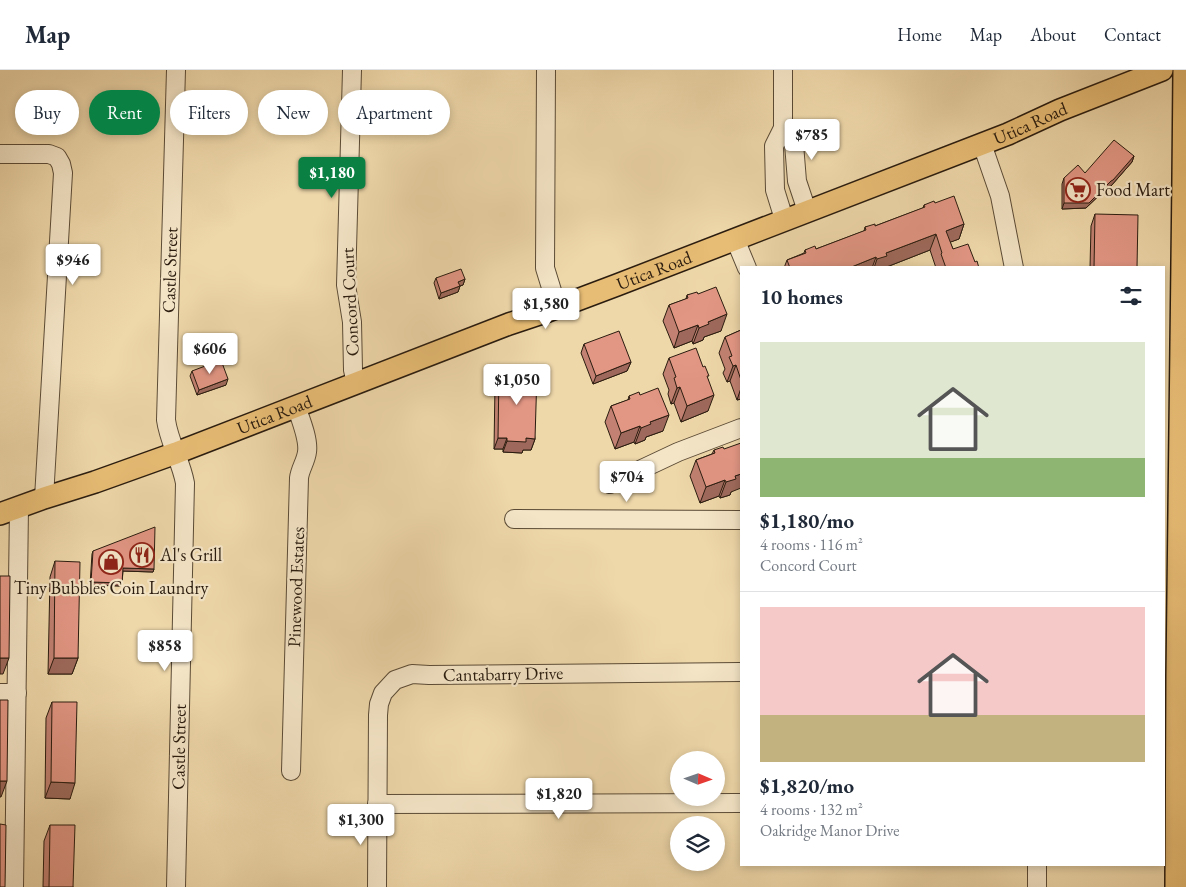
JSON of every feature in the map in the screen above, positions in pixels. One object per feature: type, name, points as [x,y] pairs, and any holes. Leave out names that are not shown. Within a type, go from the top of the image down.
[{"type":"main road","name":"Utica Road","points":[[10,511],[176,453],[509,324],[736,239],[1008,134],[1060,110],[1162,70]]},
{"type":"main road","points":[[1176,887],[1181,747],[1170,677],[1171,496],[1183,403],[1184,70]]},
{"type":"street","name":"Castle Street","points":[[176,70],[166,420],[167,429],[186,483],[176,887]]},
{"type":"street","name":"Concord Court","points":[[352,70],[346,285],[352,322],[353,370],[356,383]]},
{"type":"street","points":[[546,70],[545,268],[557,307]]},
{"type":"street","points":[[783,70],[784,128],[774,146],[775,190],[784,219]]},
{"type":"street","points":[[784,128],[794,144],[796,181],[807,211]]},
{"type":"street","points":[[982,144],[1000,196],[1014,266]]},
{"type":"street","points":[[0,154],[49,154],[57,157],[63,173],[44,498]]},
{"type":"street","points":[[736,239],[746,266]]},
{"type":"street","name":"Pinewood Estates","points":[[291,772],[299,478],[307,452],[304,431],[296,406]]},
{"type":"street","points":[[610,484],[678,452],[740,428]]},
{"type":"street","points":[[10,511],[8,693],[14,887]]},
{"type":"street","points":[[514,519],[740,520]]},
{"type":"street","name":"Cantabarry Drive","points":[[377,887],[379,704],[383,693],[395,680],[412,674],[740,672]]},
{"type":"street","points":[[377,804],[740,803]]},
{"type":"street","points":[[1037,866],[1037,887]]},
{"type":"building","points":[[1114,140],[1134,156],[1089,203],[1064,203],[1064,178],[1078,165],[1085,173]]},
{"type":"building","points":[[954,196],[964,224],[946,231],[953,249],[968,244],[978,266],[945,266],[936,234],[886,253],[887,256],[877,259],[876,257],[854,266],[789,266],[787,260],[806,253],[805,250],[815,246],[816,249],[866,230],[865,227],[875,224],[875,226],[925,207],[924,205],[934,201],[935,203]]},
{"type":"building","points":[[1095,214],[1138,215],[1137,266],[1094,266]]},
{"type":"building","points":[[461,269],[465,279],[458,282],[460,286],[441,293],[436,278]]},
{"type":"building","points":[[716,287],[727,314],[699,328],[698,325],[679,332],[669,305],[688,298],[687,295],[697,292],[698,294]]},
{"type":"building","points":[[740,330],[740,377],[736,365],[733,366],[729,357],[732,356],[725,337]]},
{"type":"building","points":[[619,331],[631,362],[596,376],[584,344]]},
{"type":"building","points":[[696,348],[703,367],[705,366],[709,376],[707,376],[714,395],[687,406],[680,387],[677,388],[674,378],[676,377],[669,358]]},
{"type":"building","points":[[221,360],[228,379],[199,390],[192,371]]},
{"type":"building","points":[[509,370],[527,370],[527,373],[537,373],[535,439],[526,438],[526,442],[507,441],[507,438],[498,438],[499,373],[508,373]]},
{"type":"building","points":[[658,388],[669,415],[650,422],[651,424],[641,428],[640,426],[621,433],[611,406],[630,399],[629,396],[639,392],[640,395]]},
{"type":"building","points":[[740,443],[740,474],[735,476],[736,479],[726,482],[725,480],[706,487],[696,460],[715,453],[714,450],[723,447],[724,449]]},
{"type":"building","points":[[155,527],[154,569],[123,568],[122,583],[91,582],[93,551]]},
{"type":"building","points":[[55,561],[80,562],[78,658],[54,658]]},
{"type":"building","points":[[0,576],[10,576],[9,658],[0,658]]},
{"type":"building","points":[[0,700],[8,700],[7,781],[0,781]]},
{"type":"building","points":[[52,702],[77,702],[75,783],[51,782]]},
{"type":"building","points":[[0,824],[6,825],[5,887],[0,887]]},
{"type":"building","points":[[50,825],[75,825],[73,887],[49,887]]},
{"type":"place","name":"Food Mart","points":[[1078,190]]},
{"type":"place","name":"Al's Grill","points":[[142,555]]},
{"type":"place","name":"Tiny Bubbles Coin Laundry","points":[[111,562]]}]
